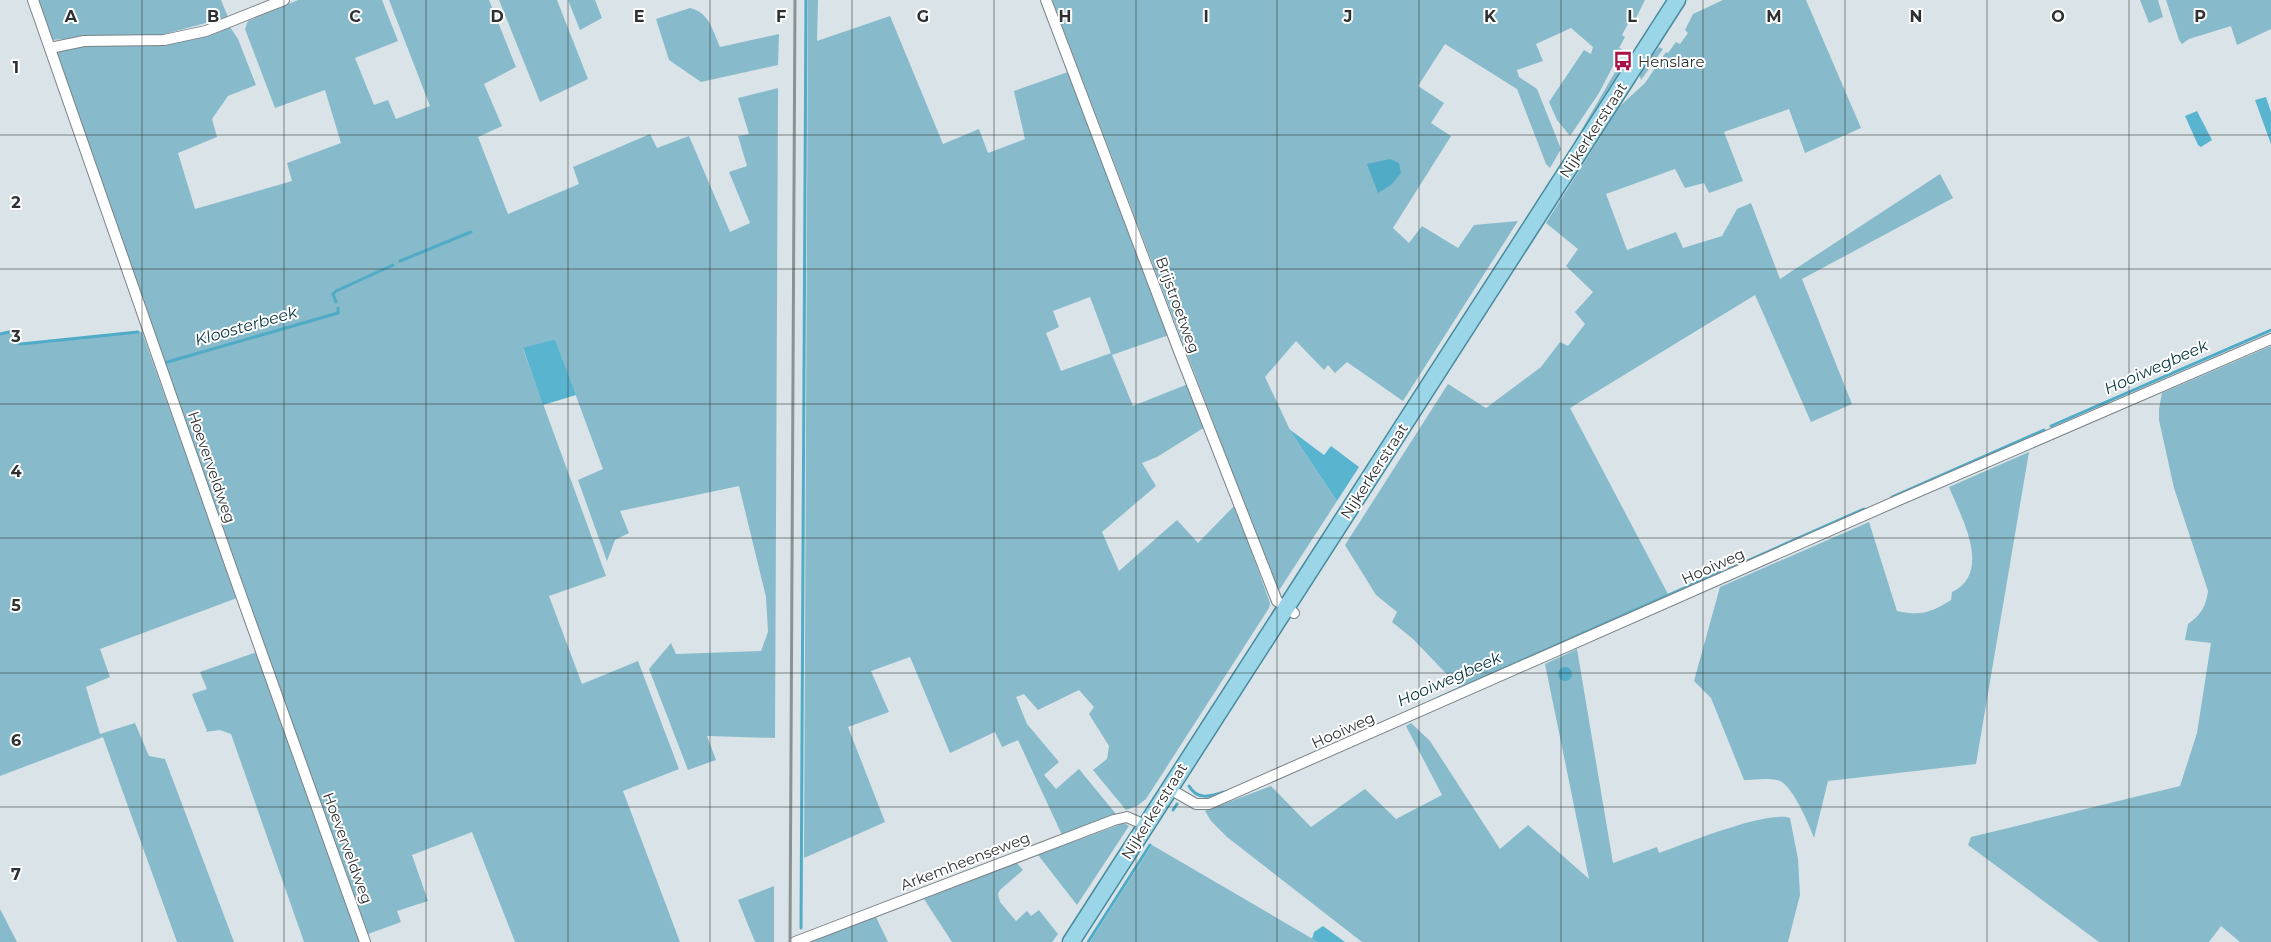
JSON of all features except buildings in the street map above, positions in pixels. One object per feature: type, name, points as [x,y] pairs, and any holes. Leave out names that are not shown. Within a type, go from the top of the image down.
[{"type":"main road","name":"Nijkerkerstraat","points":[[1071,942],[1168,788],[1289,610],[1677,0]]},
{"type":"street","name":"Hoeverveldweg","points":[[33,0],[231,568],[366,942]]},
{"type":"street","points":[[50,48],[84,41],[164,40],[206,31],[284,0]]},
{"type":"street","name":"Brijstroetweg","points":[[1046,0],[1179,351],[1277,601],[1289,610]]},
{"type":"street","name":"Hooiweg","points":[[1168,788],[1196,804],[1209,804],[2271,339]]},
{"type":"street","name":"Arkemheenseweg","points":[[795,942],[1114,820],[1127,817],[1145,825]]},
{"type":"shaded area","points":[[37,0],[221,0],[228,17],[161,35],[105,35],[52,40]]},
{"type":"shaded area","points":[[298,0],[382,0],[398,41],[355,58],[374,105],[388,100],[396,119],[430,106],[389,0],[489,0],[516,67],[484,84],[502,126],[478,137],[508,214],[579,184],[573,167],[650,134],[657,148],[689,136],[730,232],[750,223],[729,172],[747,166],[738,136],[749,134],[738,98],[778,88],[775,738],[707,736],[716,760],[688,770],[649,669],[671,643],[676,654],[761,651],[768,632],[766,597],[739,486],[620,511],[629,533],[615,540],[607,561],[578,480],[603,469],[555,339],[523,349],[606,576],[549,596],[582,684],[638,661],[679,769],[623,791],[680,942],[515,942],[472,832],[412,855],[428,901],[397,911],[401,922],[368,934],[258,632],[56,53],[59,50],[78,46],[155,46],[204,36],[230,27],[238,39],[256,85],[228,96],[212,119],[217,137],[178,153],[195,209],[292,181],[287,163],[341,143],[325,90],[275,108],[245,29],[248,21]]},
{"type":"shaded area","points":[[499,0],[557,0],[588,79],[540,102]]},
{"type":"shaded area","points":[[568,0],[595,0],[602,18],[580,30]]},
{"type":"shaded area","points":[[808,0],[818,0],[817,41],[890,16],[943,144],[979,129],[988,153],[1025,139],[1014,91],[1068,72],[1169,335],[1112,355],[1133,406],[1188,384],[1205,427],[1157,457],[1142,463],[1156,486],[1102,532],[1119,571],[1177,520],[1198,543],[1235,505],[1270,603],[1269,608],[1146,799],[1137,806],[1126,810],[1093,770],[1107,759],[1109,746],[1089,714],[1094,707],[1079,690],[1038,710],[1024,694],[1016,697],[1027,724],[1059,762],[1044,775],[1056,789],[1079,769],[1116,814],[1062,835],[1018,740],[1002,747],[995,732],[950,753],[910,657],[871,671],[889,712],[848,727],[885,822],[804,858]],"holes":[[[1090,297],[1111,353],[1061,371],[1046,333],[1059,327],[1053,311]]]},
{"type":"shaded area","points":[[1052,0],[1645,0],[1633,24],[1629,22],[1622,35],[1625,37],[1619,48],[1622,49],[1599,93],[1570,136],[1557,120],[1549,102],[1584,50],[1591,54],[1593,47],[1571,28],[1536,44],[1543,61],[1517,70],[1519,77],[1537,89],[1561,149],[1550,168],[1546,164],[1517,89],[1445,44],[1418,86],[1444,103],[1431,123],[1451,136],[1393,228],[1409,243],[1422,226],[1458,248],[1474,225],[1518,221],[1403,401],[1347,362],[1335,373],[1328,365],[1324,370],[1296,341],[1265,377],[1291,432],[1337,501],[1278,592]]},
{"type":"shaded area","points":[[1723,0],[1806,0],[1861,128],[1805,153],[1789,109],[1724,132],[1743,181],[1709,193],[1704,183],[1685,188],[1675,169],[1606,194],[1627,250],[1676,232],[1683,248],[1722,236],[1737,209],[1751,203],[1780,279],[1940,174],[1953,198],[1802,279],[1852,404],[1811,422],[1755,295],[1570,408],[1669,596],[1461,689],[1413,639],[1392,622],[1397,612],[1376,595],[1345,545],[1448,384],[1486,408],[1541,367],[1560,342],[1568,346],[1585,324],[1575,312],[1593,292],[1566,266],[1578,249],[1546,223],[1620,106],[1645,83],[1666,52],[1668,53],[1676,42],[1680,44],[1688,33],[1685,30],[1693,14]]},
{"type":"shaded area","points":[[2140,0],[2158,0],[2163,17],[2149,23]]},
{"type":"shaded area","points":[[2166,0],[2271,0],[2271,29],[2237,45],[2231,26],[2189,39],[2182,44]]},
{"type":"shaded area","points":[[690,8],[702,14],[710,23],[720,47],[779,34],[778,65],[701,82],[669,60],[656,19]]},
{"type":"shaded area","points":[[1659,47],[1663,49],[1641,80],[1639,73]]},
{"type":"shaded area","points":[[1622,60],[1625,61],[1613,87],[1578,141],[1575,141]]},
{"type":"shaded area","points":[[2266,97],[2271,112],[2271,144],[2255,100]]},
{"type":"shaded area","points":[[2197,111],[2212,140],[2201,147],[2198,145],[2185,116]]},
{"type":"shaded area","points":[[1390,159],[1399,163],[1401,173],[1391,185],[1378,193],[1367,164]]},
{"type":"shaded area","points":[[12,331],[18,344],[142,332],[237,598],[100,649],[110,677],[86,687],[100,734],[135,723],[149,756],[165,759],[234,942],[177,942],[103,737],[0,776],[0,335]]},
{"type":"shaded area","points":[[555,339],[576,395],[543,405],[523,348]]},
{"type":"shaded area","points":[[2271,346],[2271,942],[2240,942],[2221,926],[2209,942],[2099,942],[1968,845],[1971,837],[2180,786],[2197,733],[2211,643],[2185,640],[2188,624],[2202,610],[2208,591],[2174,488],[2159,420],[2162,393]]},
{"type":"shaded area","points":[[1289,429],[1324,455],[1331,446],[1359,467],[1337,501]]},
{"type":"shaded area","points":[[2029,452],[1976,764],[1828,781],[1814,838],[1800,806],[1785,785],[1780,781],[1772,779],[1744,780],[1711,698],[1694,681],[1720,587],[1869,522],[1897,611],[1919,613],[1931,611],[1951,600],[1952,592],[1964,583],[1971,571],[1970,543],[1966,528],[1949,487]]},
{"type":"shaded area","points":[[1577,649],[1613,863],[1657,847],[1659,853],[1745,823],[1779,817],[1790,818],[1798,859],[1800,895],[1788,942],[1362,942],[1227,837],[1211,821],[1205,811],[1271,786],[1311,827],[1365,789],[1396,819],[1442,795],[1406,726],[1411,723],[1430,741],[1500,849],[1528,825],[1589,879],[1545,664]]},
{"type":"shaded area","points":[[257,652],[362,942],[304,942],[231,734],[220,730],[205,732],[207,731],[192,694],[207,689],[200,672]]},
{"type":"shaded area","points":[[1562,667],[1568,667],[1572,674],[1568,681],[1562,681],[1558,677],[1558,671]]},
{"type":"shaded area","points":[[1124,823],[1129,826],[1077,905],[1038,855]]},
{"type":"shaded area","points":[[1152,845],[1318,942],[1090,942]]},
{"type":"shaded area","points":[[1017,863],[1023,870],[1000,890],[998,894],[1000,902],[1016,921],[1027,911],[1031,916],[1039,910],[1058,934],[1052,942],[952,942],[924,899]]},
{"type":"shaded area","points":[[774,886],[774,942],[755,942],[738,900]]},
{"type":"shaded area","points":[[0,909],[17,942],[0,942]]},
{"type":"shaded area","points":[[876,917],[888,942],[809,942]]},
{"type":"shaded area","points":[[1323,926],[1345,942],[1318,942],[1312,939],[1314,932]]},
{"type":"waterway","points":[[801,928],[806,0]]},
{"type":"waterway","name":"Kloosterbeek","points":[[400,261],[471,232]]},
{"type":"waterway","name":"Kloosterbeek","points":[[336,302],[333,294],[336,291],[393,265]]},
{"type":"waterway","name":"Kloosterbeek","points":[[162,361],[164,363],[338,313],[338,308]]},
{"type":"waterway","name":"Hooiwegbeek","points":[[2051,426],[2271,330]]},
{"type":"waterway","name":"Kloosterbeek","points":[[0,334],[13,331],[18,343],[21,344],[138,332]]},
{"type":"waterway","name":"Hooiwegbeek","points":[[1892,497],[2044,430]]},
{"type":"waterway","name":"Hooiwegbeek","points":[[1729,569],[1864,509]]},
{"type":"waterway","name":"Hooiwegbeek","points":[[1438,698],[1720,572]]},
{"type":"waterway","name":"Hooiwegbeek","points":[[1189,786],[1196,794],[1204,796],[1224,792]]},
{"type":"waterway","name":"Hooiwegbeek","points":[[1173,810],[1177,804]]},
{"type":"waterway","name":"Hooiwegbeek","points":[[1088,942],[1150,845]]},
{"type":"railway","points":[[790,942],[795,0]]},
{"type":"place","name":"Henslare","points":[[1623,61]]}]
